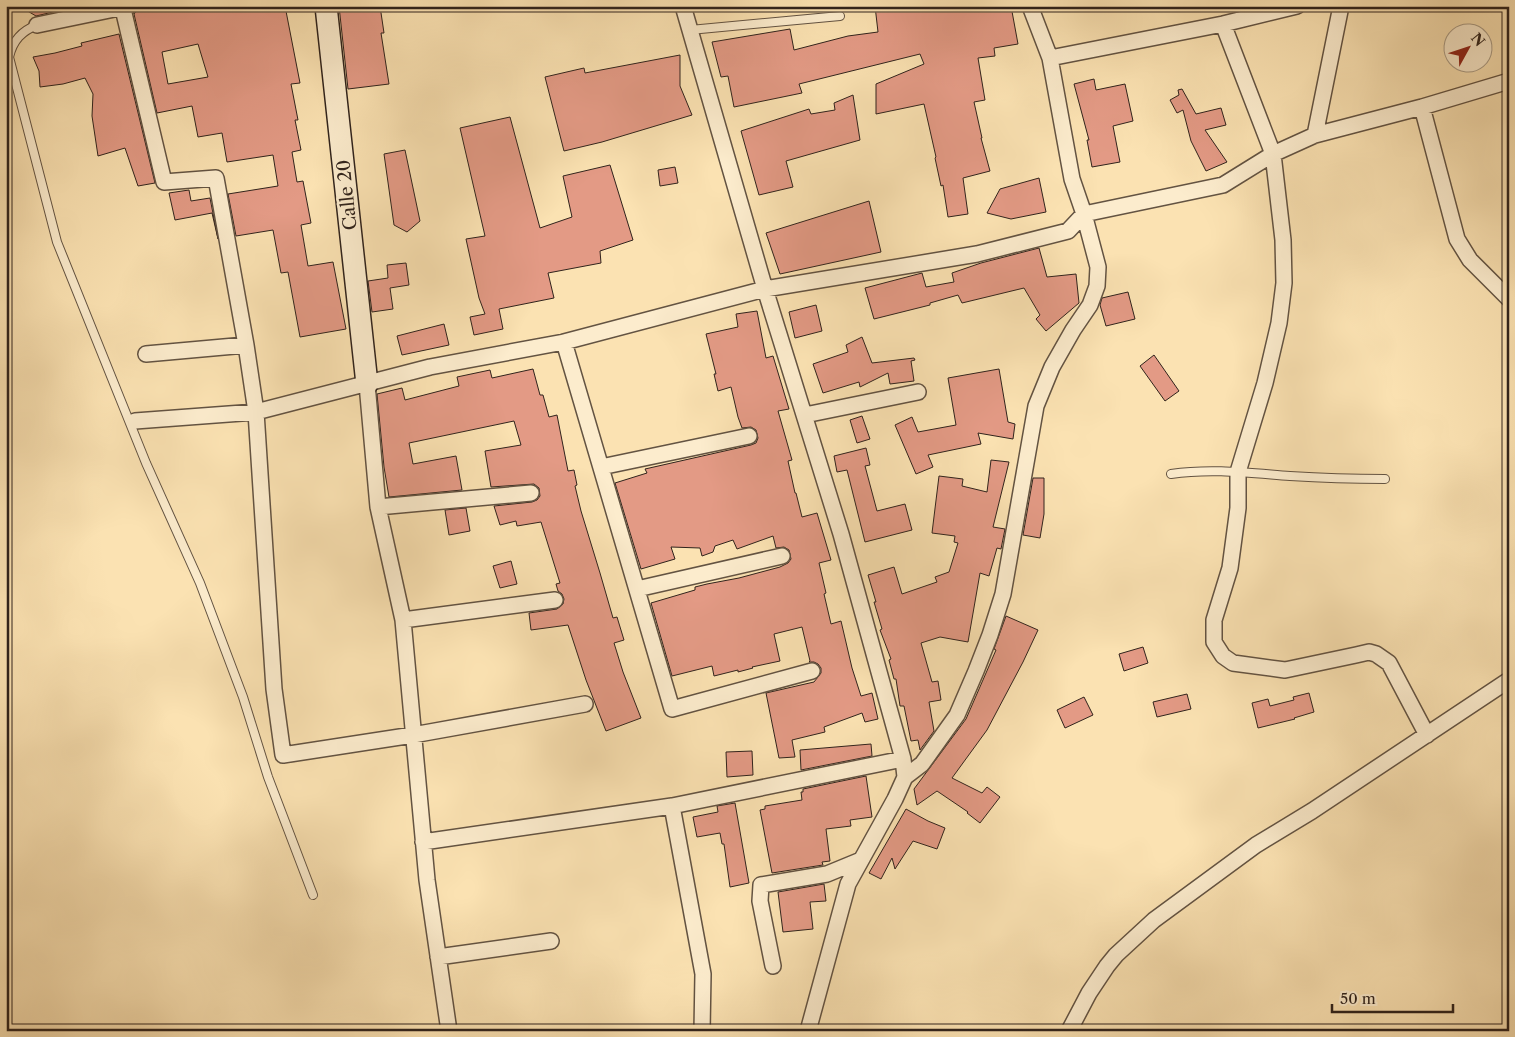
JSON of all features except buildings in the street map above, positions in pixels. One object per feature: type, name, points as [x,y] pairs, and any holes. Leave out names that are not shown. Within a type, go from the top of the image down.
[{"type":"main road","name":"Calle 20","points":[[326,6],[367,384]]},
{"type":"street","points":[[683,6],[765,289],[841,534],[903,760],[904,777],[848,884],[808,1031]]},
{"type":"street","points":[[904,777],[922,764],[957,716],[990,635],[1002,594],[1036,406],[1056,360],[1090,305],[1097,286],[1098,267],[1084,214],[1072,179],[1050,58],[1030,6]]},
{"type":"street","points":[[1050,58],[1223,24],[1297,6]]},
{"type":"street","points":[[1315,135],[1341,6]]},
{"type":"street","points":[[37,25],[126,8],[164,182],[216,178],[256,412],[274,689],[283,755],[413,735],[584,704]]},
{"type":"street","points":[[1223,24],[1273,154],[1284,262],[1282,303],[1265,383],[1238,472],[1238,508],[1230,568],[1214,620],[1214,642],[1223,656],[1233,663],[1285,670],[1362,653],[1376,654],[1389,663],[1427,735]]},
{"type":"street","points":[[135,421],[256,412],[430,367],[564,342],[765,289],[977,254],[1068,231],[1084,214],[1223,186],[1273,154],[1315,135],[1422,107],[1509,81]]},
{"type":"street","points":[[1422,107],[1457,239],[1470,260],[1509,298]]},
{"type":"street","points":[[564,342],[672,709],[812,671]]},
{"type":"street","points":[[146,354],[246,345]]},
{"type":"street","points":[[367,384],[378,507],[403,620],[426,880],[449,1031]]},
{"type":"street","points":[[805,415],[918,392]]},
{"type":"street","points":[[601,467],[749,436]]},
{"type":"street","points":[[378,507],[531,493]]},
{"type":"street","points":[[637,589],[782,556]]},
{"type":"street","points":[[403,620],[555,600]]},
{"type":"street","points":[[1069,1031],[1088,993],[1107,966],[1116,955],[1154,920],[1256,845],[1312,811],[1509,680]]},
{"type":"street","points":[[423,842],[672,806],[903,760]]},
{"type":"street","points":[[672,806],[703,974],[702,1031]]},
{"type":"street","points":[[773,966],[760,901],[761,885],[828,874],[861,860]]},
{"type":"street","points":[[438,957],[551,940]]},
{"type":"lane","points":[[690,30],[840,16]]},
{"type":"lane","points":[[37,25],[23,32],[17,38],[10,50],[9,57],[57,242],[146,463],[200,583],[243,697],[268,777],[313,895]]},
{"type":"lane","points":[[1171,474],[1192,471],[1385,478]]}]
